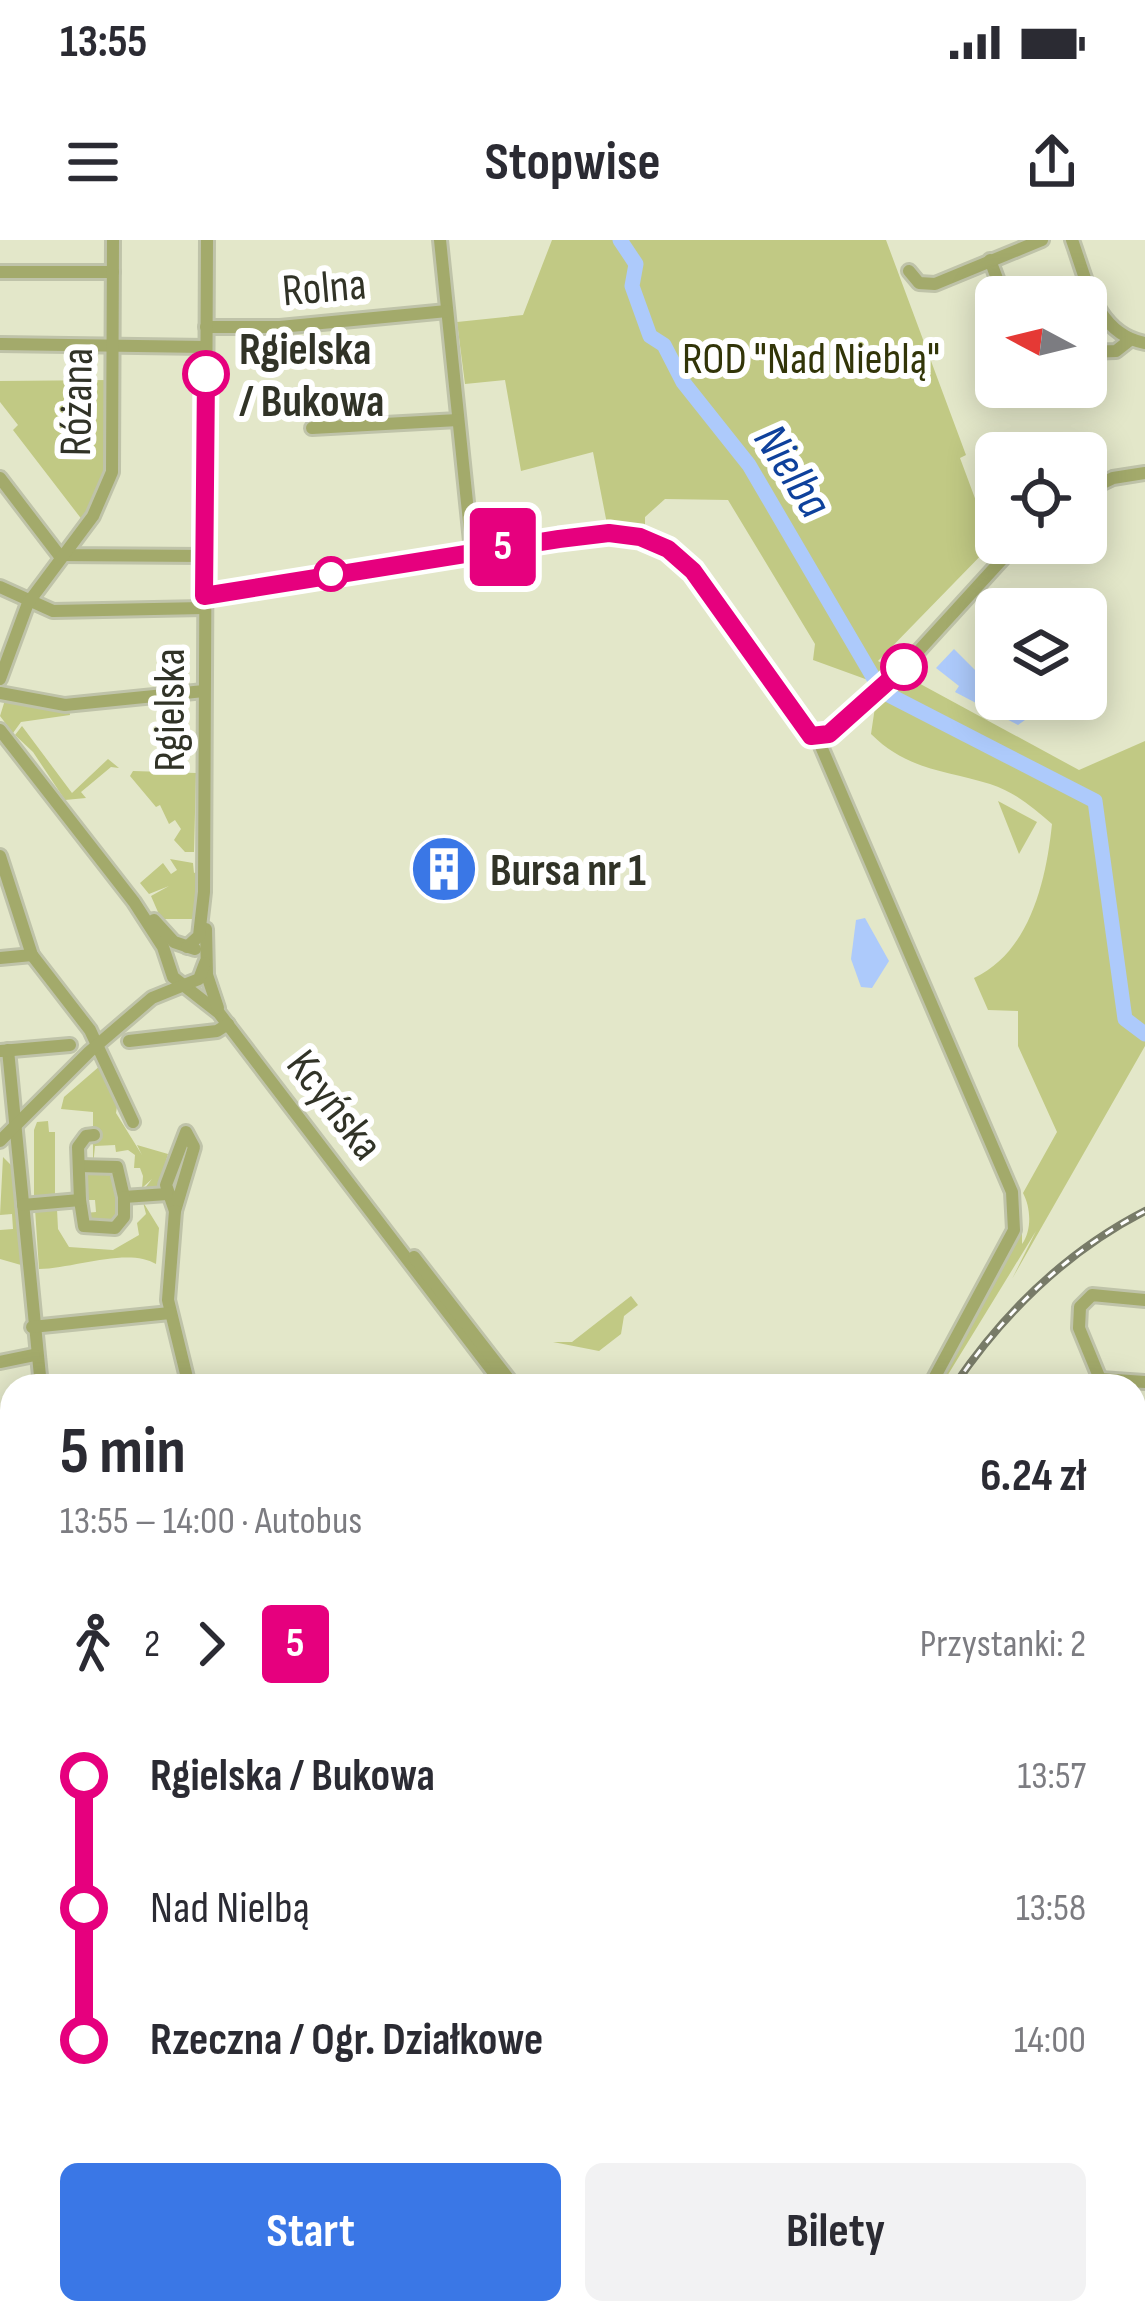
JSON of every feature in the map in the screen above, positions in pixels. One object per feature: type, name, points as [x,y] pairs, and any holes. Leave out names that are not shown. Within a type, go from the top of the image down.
[{"type":"street","name":"Różana","points":[[0,679],[28,603],[59,555],[93,516],[112,472],[113,240]]},
{"type":"street","name":"Rgielska","points":[[205,963],[207,240]]},
{"type":"street","points":[[440,240],[472,551]]},
{"type":"street","points":[[909,271],[920,283],[935,284],[1042,240]]},
{"type":"street","points":[[1072,240],[1097,307],[1130,340],[1145,344]]},
{"type":"street","points":[[991,260],[997,276]]},
{"type":"street","points":[[0,272],[113,272]]},
{"type":"street","name":"Rolna","points":[[206,327],[280,327],[447,311]]},
{"type":"street","points":[[1107,351],[1116,351],[1130,340]]},
{"type":"street","points":[[0,344],[206,347]]},
{"type":"street","points":[[312,428],[458,419]]},
{"type":"street","points":[[1107,481],[1145,472]]},
{"type":"street","points":[[0,478],[59,555],[204,556]]},
{"type":"street","points":[[0,587],[53,611],[204,602],[472,551],[609,533],[661,545],[693,571],[803,729],[817,737],[1015,1204],[1008,1243],[937,1374]]},
{"type":"street","points":[[817,737],[829,734],[893,679],[999,564]]},
{"type":"street","points":[[0,693],[65,705],[204,691]]},
{"type":"street","points":[[0,730],[134,902],[169,966],[184,983]]},
{"type":"street","points":[[1,866],[32,955],[96,1045],[133,1122]]},
{"type":"street","name":"Rgielska","points":[[186,947],[201,931],[204,892]]},
{"type":"street","points":[[0,1142],[96,1045],[152,998],[199,980],[205,963],[199,951],[186,947],[134,902]]},
{"type":"street","points":[[152,998],[173,953],[186,947]]},
{"type":"street","points":[[0,958],[32,955]]},
{"type":"street","name":"Kcyńska","points":[[205,963],[224,1018]]},
{"type":"street","name":"Kcyńska","points":[[184,983],[224,1018],[504,1374]]},
{"type":"street","points":[[129,1041],[217,1031],[224,1018]]},
{"type":"street","points":[[38,1374],[16,1126],[4,1051],[70,1045]]},
{"type":"street","points":[[175,1210],[167,1194],[178,1139],[188,1132],[194,1147],[175,1210],[170,1313],[186,1374]]},
{"type":"street","points":[[79,1166],[117,1167],[124,1217],[115,1228],[84,1226],[80,1200],[79,1166],[81,1140],[94,1135]]},
{"type":"street","points":[[124,1197],[167,1194]]},
{"type":"street","points":[[23,1205],[80,1200]]},
{"type":"street","name":"Kcyńska","points":[[396,1240],[495,1374]]},
{"type":"street","points":[[1095,1374],[1078,1328],[1080,1307],[1092,1295],[1145,1300]]},
{"type":"street","points":[[32,1327],[170,1313]]},
{"type":"street","points":[[0,1362],[34,1354]]},
{"type":"green space","name":"ROD \"Nad Nieblą\"","points":[[552,240],[886,240],[966,455],[960,458],[975,498],[975,561],[878,661],[975,714],[975,720],[987,720],[1079,770],[1145,741],[1145,1046],[1012,1279],[1036,1231],[948,1374],[941,1374],[1022,1224],[1022,1244],[1028,1232],[1023,1193],[1057,1132],[1018,1046],[1018,1011],[988,1010],[974,978],[1009,951],[1022,933],[1039,891],[1052,824],[1007,791],[912,762],[871,734],[875,707],[868,680],[813,660],[815,644],[728,500],[665,499],[645,517],[645,526],[607,524],[593,452],[521,471],[505,380],[465,384],[457,322],[523,315]]},
{"type":"green space","points":[[110,380],[107,453],[99,487],[83,521],[13,430],[18,425],[0,402],[0,381]]},
{"type":"green space","points":[[5,700],[69,709],[70,715],[21,722],[13,733],[0,716]]},
{"type":"green space","points":[[22,726],[72,793],[108,759],[119,768],[111,767],[81,792],[86,798],[65,800],[33,752],[15,735]]},
{"type":"green space","points":[[133,771],[196,773],[194,852],[185,852],[174,840],[181,829],[175,820],[169,824],[160,805],[156,807],[130,776]]},
{"type":"green space","points":[[998,801],[1037,822],[1019,854]]},
{"type":"green space","points":[[170,859],[193,863],[194,873],[199,871],[199,919],[161,919],[151,896],[169,886],[149,894],[140,883],[163,863],[171,874],[177,870]]},
{"type":"green space","points":[[101,1065],[118,1100],[116,1113],[142,1155],[137,1145],[168,1154],[159,1186],[145,1188],[152,1179],[142,1188],[140,1168],[134,1168],[135,1155],[128,1150],[116,1152],[115,1145],[95,1146],[93,1166],[93,1112],[61,1109],[64,1097]]},
{"type":"green space","points":[[48,1121],[49,1132],[55,1132],[55,1195],[34,1196],[34,1130],[37,1122]]},
{"type":"green space","points":[[3,1157],[13,1167],[21,1265],[0,1259],[0,1230],[13,1229],[12,1214],[0,1215]]},
{"type":"green space","points":[[108,1168],[117,1174],[120,1216],[117,1222],[89,1223],[85,1213],[96,1212],[95,1200],[84,1200],[86,1170]]},
{"type":"green space","points":[[143,1202],[159,1228],[156,1264],[131,1257],[39,1269],[35,1209],[57,1209],[58,1229],[69,1247],[113,1250],[139,1235],[137,1223],[146,1214]]},
{"type":"green space","points":[[631,1296],[638,1305],[624,1316],[621,1334],[599,1351],[553,1342],[572,1342]]},
{"type":"water","points":[[954,649],[975,670],[975,702],[955,692],[959,686],[936,668]]},
{"type":"water","points":[[865,918],[889,961],[872,988],[861,987],[851,959],[856,920]]},
{"type":"waterway","name":"Nielba","points":[[620,240],[636,264],[632,286],[650,336],[664,345],[683,382],[749,465],[876,682]]},
{"type":"waterway","name":"Nielba","points":[[885,693],[1095,801],[1125,1019],[1145,1034]]},
{"type":"railway","points":[[963,1374],[1039,1286],[1089,1245],[1145,1211]]},
{"type":"bus line","name":"5","points":[[206,374],[204,596],[410,560],[625,534],[661,545],[689,567],[811,736],[829,734],[904,667]]},
{"type":"place","name":"Rgielska / Bukowa","points":[[206,374]]},
{"type":"place","name":"Bursa nr 1","points":[[444,869]]}]
